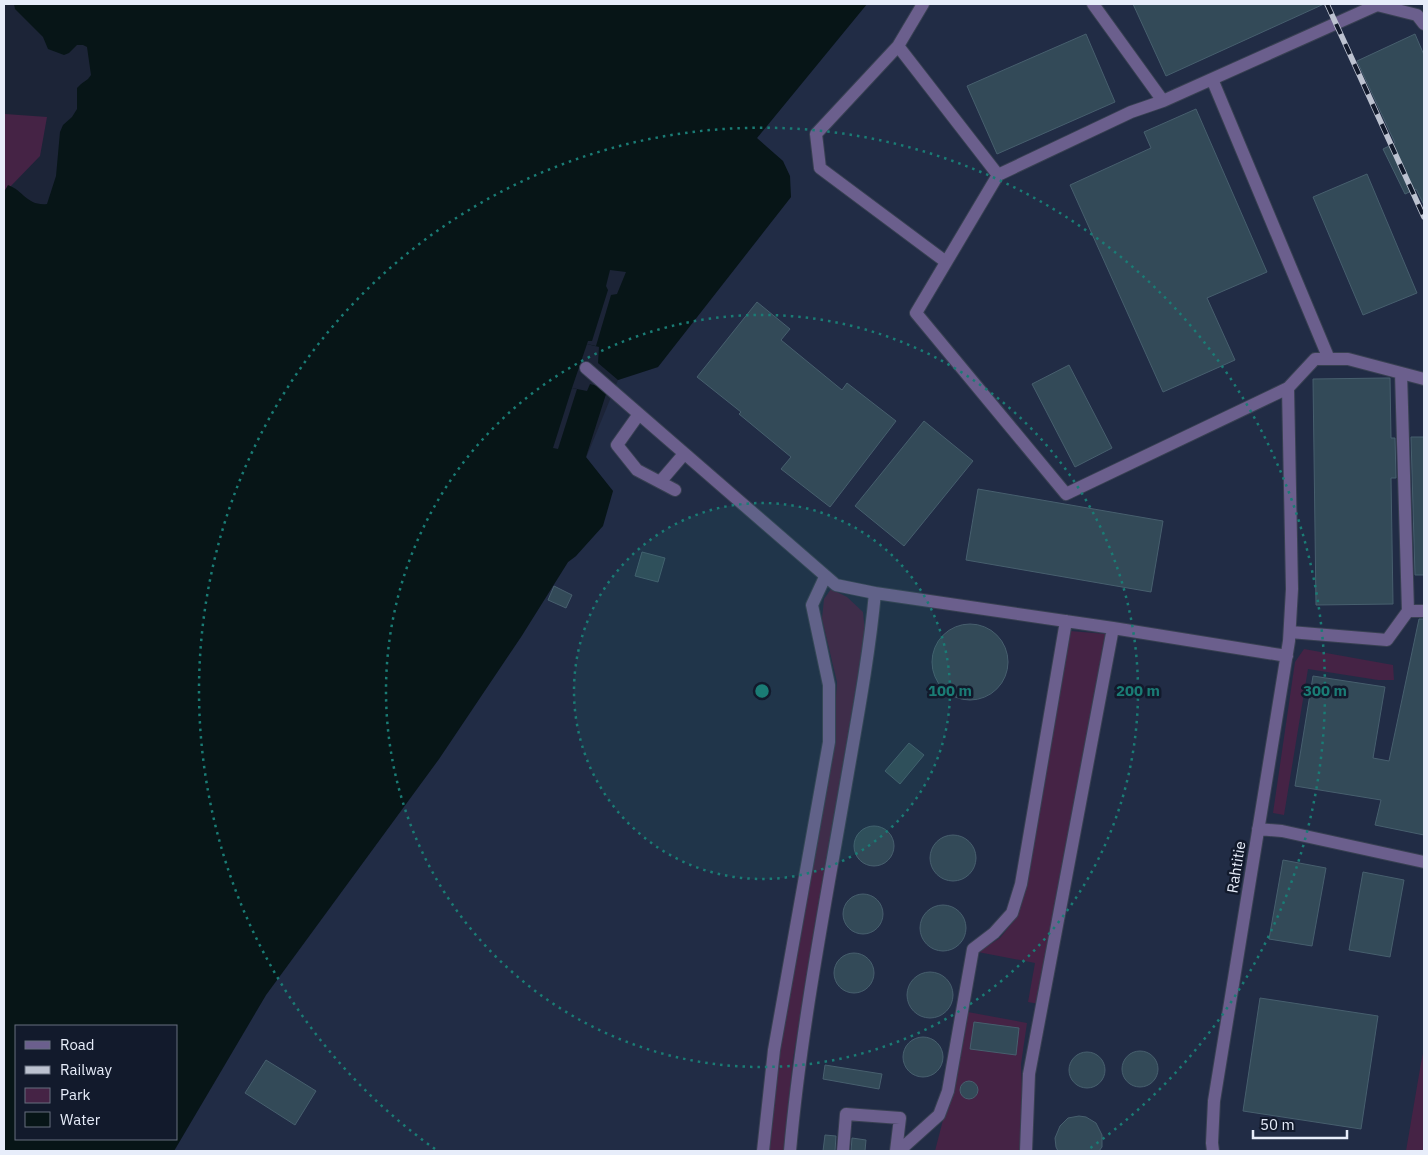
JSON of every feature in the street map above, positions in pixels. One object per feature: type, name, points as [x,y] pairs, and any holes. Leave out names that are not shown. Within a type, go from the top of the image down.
[{"type":"street","points":[[923,4],[898,46],[816,134],[820,168],[946,262]]},
{"type":"street","points":[[1093,4],[1163,101]]},
{"type":"street","points":[[1424,24],[1417,14],[1377,5],[1163,101],[1131,112],[998,174],[916,313],[1066,494],[1288,388],[1316,359],[1348,359],[1424,379]]},
{"type":"street","points":[[898,46],[998,174]]},
{"type":"street","points":[[1212,79],[1329,359]]},
{"type":"street","points":[[586,368],[836,586],[1286,656]]},
{"type":"street","points":[[1290,632],[1387,640],[1408,611],[1400,373]]},
{"type":"street","name":"Rahtitie","points":[[1214,1151],[1212,1143],[1214,1101],[1290,632],[1292,589],[1288,388]]},
{"type":"street","points":[[639,414],[617,445],[637,470],[675,490]]},
{"type":"street","points":[[660,482],[684,454]]},
{"type":"street","points":[[763,1151],[774,1050],[828,742],[829,685],[812,605],[826,576]]},
{"type":"street","points":[[790,1151],[795,1093],[866,674],[875,593]]},
{"type":"street","points":[[1408,611],[1424,611]]},
{"type":"street","points":[[898,1151],[938,1116],[948,1091],[973,949],[994,933],[1012,913],[1021,884],[1066,621]]},
{"type":"street","points":[[1026,1151],[1029,1074],[1114,628]]},
{"type":"street","points":[[1258,829],[1282,831],[1424,862]]},
{"type":"street","points":[[843,1151],[846,1114],[900,1118],[898,1151]]},
{"type":"shaded area","points":[[867,4],[1424,4],[1424,1151],[174,1151],[266,995],[439,759],[521,637],[568,562],[576,556],[613,491],[586,458],[618,380],[658,367],[791,197],[783,161],[756,139]]},
{"type":"green space","points":[[4,109],[5,114],[47,117],[40,156],[4,191]]},
{"type":"green space","points":[[831,589],[847,597],[863,612],[865,633],[793,1059],[784,1151],[769,1151],[779,1052],[833,740],[837,682],[822,619],[824,599]]},
{"type":"green space","points":[[1070,631],[1107,634],[1039,1004],[1028,1002],[1035,963],[978,952],[1000,938],[1016,918]]},
{"type":"green space","points":[[1304,649],[1393,665],[1394,680],[1378,680],[1308,669],[1284,815],[1273,813],[1295,662]]},
{"type":"green space","points":[[968,1012],[1027,1023],[1021,1064],[1022,1151],[935,1151]]},
{"type":"green space","points":[[1424,1049],[1424,1151],[1406,1151],[1421,1063]]},
{"type":"water","points":[[14,4],[867,4],[757,138],[783,161],[790,176],[791,197],[658,367],[618,380],[598,363],[599,347],[587,344],[572,388],[587,391],[590,384],[607,391],[586,457],[613,491],[603,526],[576,556],[568,562],[521,637],[439,759],[266,995],[174,1151],[4,1151],[4,192],[8,185],[35,203],[47,204],[56,176],[60,132],[63,125],[72,117],[77,109],[77,88],[91,75],[87,47],[77,45],[64,55],[48,49],[43,37],[15,9]]},
{"type":"pier","points":[[610,270],[626,272],[617,294],[611,295],[596,346],[587,344],[588,341],[592,341],[608,290],[606,286]]},
{"type":"pier","points":[[572,388],[577,389],[558,449],[553,448]]},
{"type":"building","points":[[1133,4],[1324,4],[1166,76]]},
{"type":"building","points":[[1086,34],[1115,102],[997,154],[967,86]]},
{"type":"building","points":[[1415,34],[1424,55],[1424,205],[1416,189],[1405,194],[1383,149],[1395,143],[1357,61]]},
{"type":"building","points":[[1196,109],[1267,272],[1207,298],[1235,360],[1163,392],[1070,185],[1151,148],[1144,132]]},
{"type":"building","points":[[1367,174],[1417,293],[1363,315],[1313,197]]},
{"type":"building","points":[[757,302],[790,329],[781,340],[842,390],[847,383],[896,421],[830,507],[781,469],[791,457],[739,414],[741,412],[697,377]]},
{"type":"building","points":[[1069,365],[1112,448],[1075,467],[1032,384]]},
{"type":"building","points":[[1390,378],[1391,438],[1395,438],[1396,478],[1391,478],[1393,604],[1316,605],[1313,379]]},
{"type":"building","points":[[924,421],[973,461],[904,546],[855,506]]},
{"type":"building","points":[[1411,437],[1424,437],[1424,575],[1415,575]]},
{"type":"building","points":[[978,489],[1163,521],[1151,592],[966,560]]},
{"type":"building","points":[[642,552],[665,558],[658,582],[635,576]]},
{"type":"building","points":[[554,586],[572,595],[566,608],[548,600]]},
{"type":"building","points":[[1419,619],[1424,619],[1424,835],[1375,825],[1381,800],[1295,786],[1313,676],[1385,687],[1373,758],[1389,761]]},
{"type":"building","points":[[970,624],[984,627],[997,635],[1005,648],[1008,662],[1005,676],[997,689],[984,697],[970,700],[956,697],[943,689],[935,676],[932,662],[935,648],[943,635],[956,627]]},
{"type":"building","points":[[909,743],[924,755],[900,784],[885,771]]},
{"type":"building","points":[[874,826],[888,832],[894,846],[888,860],[874,866],[860,860],[854,846],[860,832]]},
{"type":"building","points":[[958,835],[970,841],[975,849],[975,867],[970,875],[962,880],[948,881],[936,875],[931,867],[930,853],[936,841],[944,836]]},
{"type":"building","points":[[1283,860],[1326,868],[1312,946],[1269,939]]},
{"type":"building","points":[[1363,872],[1404,880],[1390,957],[1349,950]]},
{"type":"building","points":[[863,894],[877,900],[883,914],[877,928],[863,934],[849,928],[843,914],[849,900]]},
{"type":"building","points":[[948,905],[960,911],[965,919],[965,937],[960,945],[952,950],[938,951],[926,945],[921,937],[920,923],[926,911],[934,906]]},
{"type":"building","points":[[854,953],[868,959],[874,973],[868,987],[854,993],[840,987],[834,973],[840,959]]},
{"type":"building","points":[[935,972],[947,978],[952,986],[952,1004],[947,1012],[939,1017],[925,1018],[913,1012],[908,1004],[907,990],[913,978],[921,973]]},
{"type":"building","points":[[1260,998],[1378,1016],[1361,1129],[1243,1111]]},
{"type":"building","points":[[974,1022],[1019,1028],[1016,1055],[970,1049]]},
{"type":"building","points":[[923,1037],[937,1043],[943,1057],[937,1071],[923,1077],[909,1071],[903,1057],[909,1043]]},
{"type":"building","points":[[1140,1051],[1147,1052],[1153,1056],[1157,1062],[1157,1076],[1153,1082],[1147,1086],[1140,1087],[1133,1086],[1127,1082],[1123,1076],[1122,1069],[1123,1062],[1127,1056],[1133,1052]]},
{"type":"building","points":[[1087,1052],[1094,1053],[1100,1057],[1104,1063],[1104,1077],[1100,1083],[1094,1087],[1087,1088],[1080,1087],[1074,1083],[1070,1077],[1069,1070],[1070,1063],[1074,1057],[1080,1053]]},
{"type":"building","points":[[266,1060],[316,1091],[295,1125],[245,1093]]},
{"type":"building","points":[[825,1065],[882,1074],[879,1089],[823,1079]]},
{"type":"building","points":[[969,1081],[975,1084],[978,1090],[975,1096],[969,1099],[963,1096],[960,1090],[963,1084]]},
{"type":"building","points":[[1086,1117],[1096,1123],[1102,1135],[1102,1147],[1099,1151],[1058,1151],[1055,1138],[1060,1126],[1068,1118]]},
{"type":"building","points":[[825,1135],[836,1136],[835,1151],[823,1151]]},
{"type":"building","points":[[852,1138],[866,1140],[865,1151],[851,1151]]},
{"type":"railway","points":[[1327,4],[1424,217]]}]
